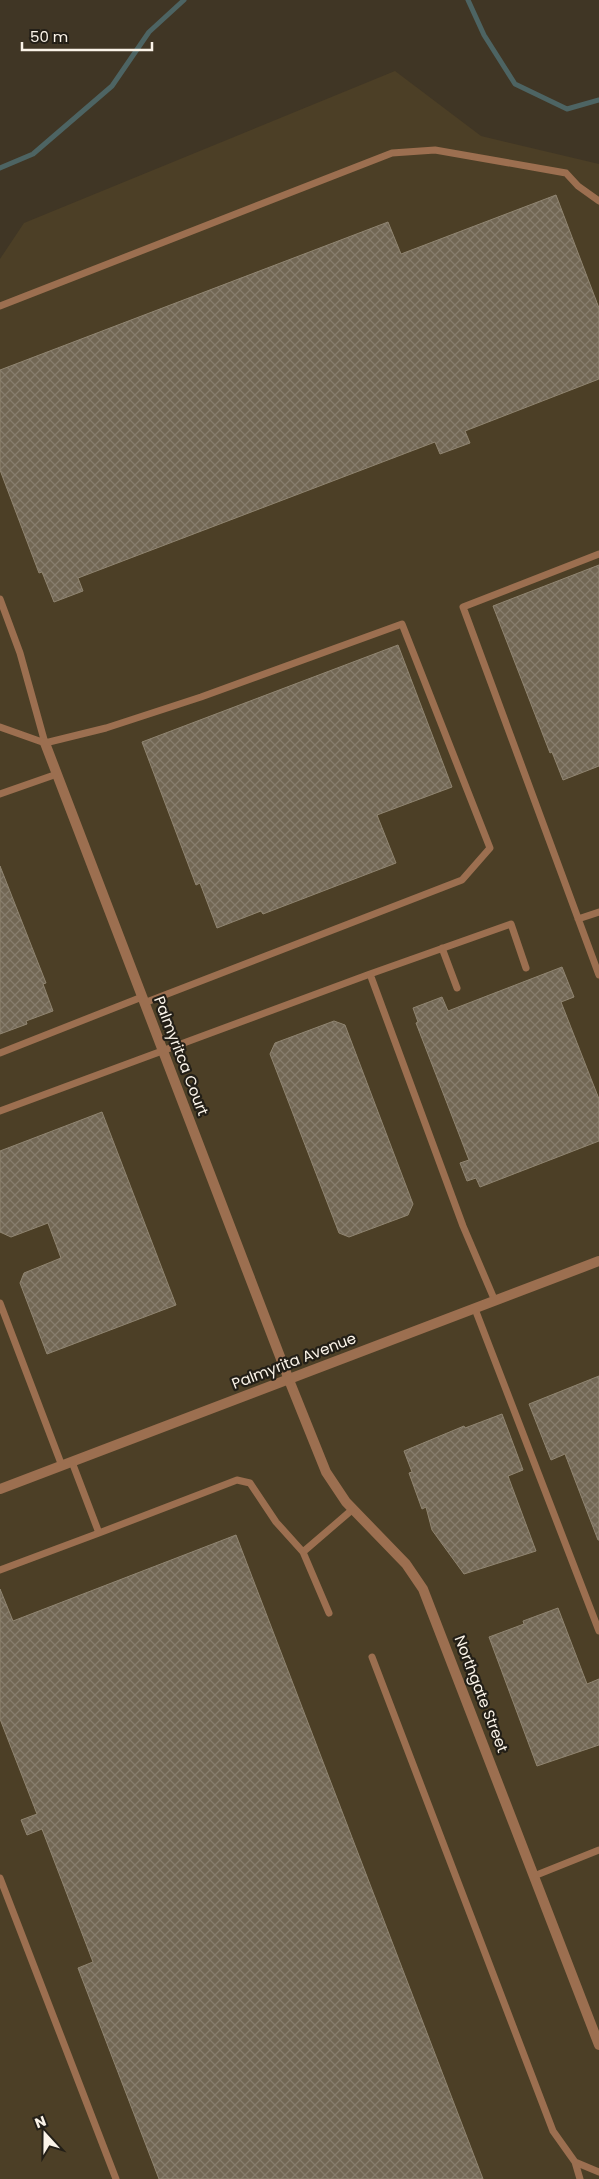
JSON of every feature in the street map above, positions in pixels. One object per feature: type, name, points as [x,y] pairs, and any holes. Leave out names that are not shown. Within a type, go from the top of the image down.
[{"type":"street","name":"Palmyritca Court","points":[[45,743],[288,1380]]},
{"type":"street","name":"Palmyrita Avenue","points":[[0,1489],[599,1262]]},
{"type":"street","name":"Northgate Street","points":[[288,1380],[326,1472],[353,1509],[406,1564],[423,1589],[599,2045]]},
{"type":"lane","points":[[0,306],[392,154],[435,150],[566,173],[578,186],[599,201]]},
{"type":"lane","points":[[599,554],[463,606],[599,975]]},
{"type":"lane","points":[[0,599],[20,653],[45,743]]},
{"type":"lane","points":[[0,727],[45,743],[106,728],[201,697],[402,624],[490,848],[462,880],[0,1053]]},
{"type":"lane","points":[[0,794],[57,774]]},
{"type":"lane","points":[[578,919],[599,912]]},
{"type":"lane","points":[[0,1111],[162,1050],[511,924],[526,968]]},
{"type":"lane","points":[[442,948],[457,988]]},
{"type":"lane","points":[[370,974],[463,1226],[494,1301]]},
{"type":"lane","points":[[0,1304],[67,1464],[99,1532]]},
{"type":"lane","points":[[475,1309],[599,1631]]},
{"type":"lane","points":[[0,1570],[237,1480],[250,1482],[276,1522],[303,1552],[329,1613]]},
{"type":"lane","points":[[303,1552],[353,1509]]},
{"type":"lane","points":[[372,1657],[553,2131],[575,2162],[580,2179]]},
{"type":"lane","points":[[534,1876],[599,1850]]},
{"type":"lane","points":[[0,1878],[116,2179]]},
{"type":"lane","points":[[575,2162],[599,2172]]},
{"type":"shaded area","points":[[395,71],[481,136],[599,164],[599,2179],[0,2179],[0,259],[24,223]]},
{"type":"building","points":[[556,195],[599,308],[599,379],[465,431],[470,443],[440,454],[435,442],[78,578],[83,591],[54,602],[42,572],[39,573],[0,470],[0,370],[388,222],[401,254]]},
{"type":"building","points":[[599,565],[599,766],[563,780],[552,752],[550,753],[493,606]]},
{"type":"building","points":[[398,645],[452,787],[377,815],[396,863],[263,914],[261,911],[217,928],[200,883],[196,885],[142,742]]},
{"type":"building","points":[[0,866],[46,983],[43,984],[53,1011],[26,1021],[27,1024],[0,1034]]},
{"type":"building","points":[[562,967],[574,997],[561,1002],[599,1099],[599,1141],[480,1187],[476,1178],[467,1181],[460,1163],[469,1160],[416,1023],[418,1022],[413,1008],[442,997],[448,1011]]},
{"type":"building","points":[[334,1021],[345,1025],[413,1204],[408,1215],[349,1237],[339,1233],[270,1054],[275,1043]]},
{"type":"building","points":[[102,1112],[176,1305],[47,1354],[20,1283],[24,1273],[61,1258],[48,1223],[11,1237],[0,1232],[0,1151]]},
{"type":"building","points":[[599,1376],[598,1540],[565,1454],[551,1460],[529,1404]]},
{"type":"building","points":[[502,1414],[523,1470],[508,1476],[536,1551],[464,1574],[432,1530],[426,1507],[422,1509],[409,1473],[412,1472],[404,1451],[464,1426],[465,1428]]},
{"type":"building","points":[[236,1535],[483,2179],[159,2179],[78,1968],[93,1962],[42,1829],[27,1835],[21,1820],[37,1814],[0,1719],[0,1589],[13,1621]]},
{"type":"building","points":[[558,1608],[587,1684],[599,1679],[599,1745],[537,1766],[489,1637],[524,1624],[523,1621]]},
{"type":"waterway","points":[[0,168],[33,154],[112,86],[149,32],[184,0]]},
{"type":"waterway","points":[[468,0],[484,35],[515,84],[567,109],[599,100]]}]
